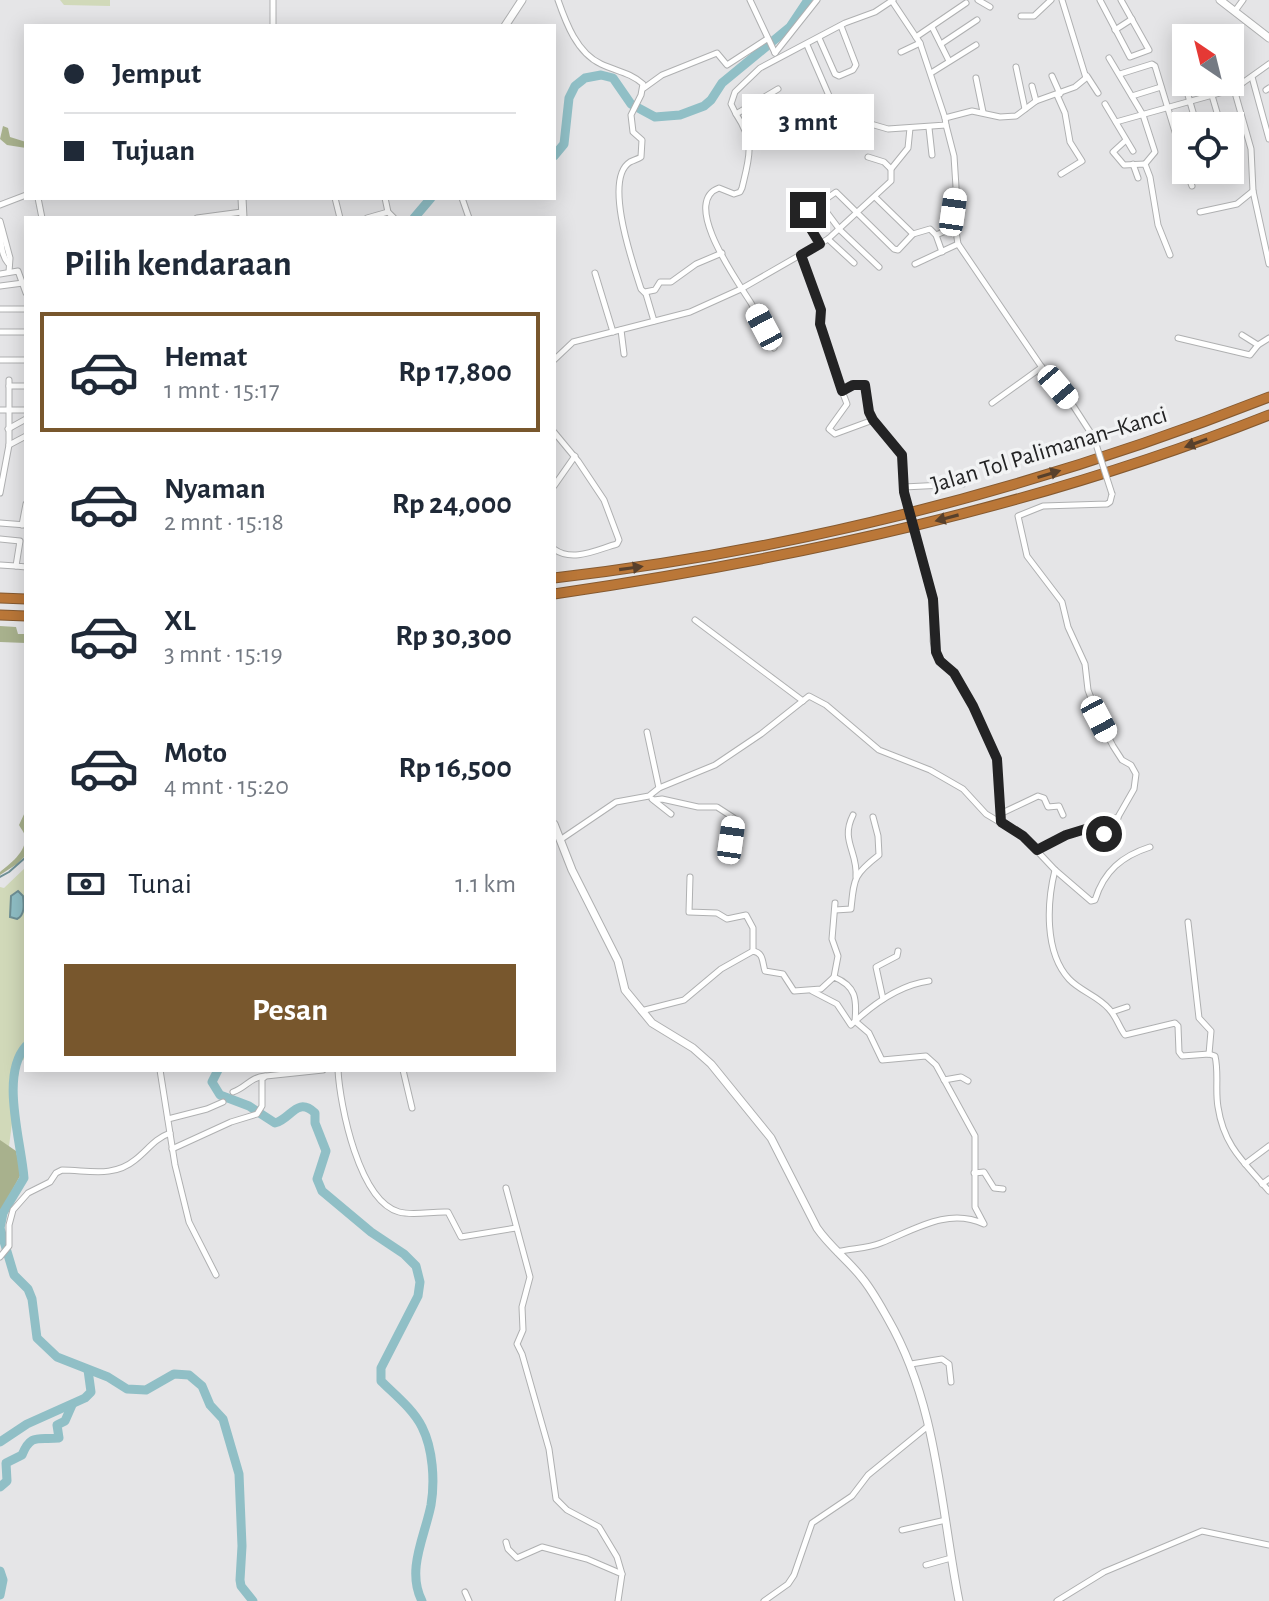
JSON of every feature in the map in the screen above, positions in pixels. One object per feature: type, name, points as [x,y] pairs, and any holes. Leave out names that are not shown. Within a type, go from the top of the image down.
[{"type":"highway","name":"Jalan Tol Palimanan–Kanci","points":[[556,578],[690,559],[881,520],[1126,450],[1269,397]]},
{"type":"highway","name":"Jalan Tol Palimanan–Kanci","points":[[556,594],[685,575],[884,535],[1134,465],[1269,415]]},
{"type":"highway","points":[[0,598],[24,599]]},
{"type":"highway","points":[[0,615],[24,616]]},
{"type":"street","points":[[273,0],[273,24]]},
{"type":"street","points":[[506,24],[522,0]]},
{"type":"street","points":[[558,0],[581,46],[599,63],[635,77],[644,88]]},
{"type":"street","points":[[750,0],[778,60]]},
{"type":"street","points":[[774,52],[817,0]]},
{"type":"street","points":[[774,348],[722,253],[709,226],[704,203],[711,191],[719,188],[732,194],[740,192],[749,157],[750,138],[731,104],[735,92],[760,68],[875,12],[893,0],[918,40],[946,122],[955,171],[954,227],[958,244],[1094,438],[1112,494],[1107,504],[1044,506],[1020,513],[1018,518],[1027,556],[1062,602],[1068,627],[1085,664],[1088,690],[1099,719],[1118,753],[1136,774],[1134,789],[1114,830]]},
{"type":"street","points":[[978,0],[990,7]]},
{"type":"street","points":[[1021,16],[1034,16],[1051,0]]},
{"type":"street","points":[[1062,0],[1075,48],[1086,75],[1098,93]]},
{"type":"street","points":[[1100,0],[1130,57],[1149,50],[1121,0]]},
{"type":"street","points":[[1220,0],[1269,38]]},
{"type":"street","points":[[1235,11],[1243,0]]},
{"type":"street","points":[[901,52],[966,3]]},
{"type":"street","points":[[1115,30],[1132,19]]},
{"type":"street","points":[[941,44],[977,20]]},
{"type":"street","points":[[819,38],[835,74],[839,76],[853,70],[856,65],[841,26]]},
{"type":"street","points":[[932,27],[949,61]]},
{"type":"street","points":[[654,321],[622,223],[620,182],[626,166],[641,159],[643,148],[642,140],[633,132],[632,110],[644,88],[662,75],[717,53],[727,65],[768,41]]},
{"type":"street","points":[[807,45],[842,128],[869,122],[888,129],[929,128],[964,112],[1009,117],[1026,110],[1036,101],[1081,84],[1086,75]]},
{"type":"street","points":[[931,73],[976,45]]},
{"type":"street","points":[[1109,58],[1143,115],[1155,152],[1145,164]]},
{"type":"street","points":[[1244,83],[1269,64]]},
{"type":"street","points":[[1120,74],[1154,65],[1172,125]]},
{"type":"street","points":[[1016,67],[1026,110]]},
{"type":"street","points":[[1052,76],[1065,113],[1070,142],[1082,161],[1061,174]]},
{"type":"street","points":[[1252,77],[1269,139]]},
{"type":"street","points":[[976,78],[983,112]]},
{"type":"street","points":[[1032,86],[1036,101]]},
{"type":"street","points":[[1132,96],[1161,87]]},
{"type":"street","points":[[736,114],[778,89]]},
{"type":"street","points":[[1189,96],[1193,112]]},
{"type":"street","points":[[1239,96],[1251,149],[1253,191],[1269,264]]},
{"type":"street","points":[[1116,122],[1213,97],[1217,112]]},
{"type":"street","points":[[1105,104],[1133,151]]},
{"type":"street","points":[[556,358],[573,342],[690,312],[741,289],[828,239],[891,181],[891,169],[908,148],[910,128]]},
{"type":"street","points":[[929,128],[932,155]]},
{"type":"street","points":[[750,138],[770,129]]},
{"type":"street","points":[[1125,141],[1113,152],[1121,164],[1145,164]]},
{"type":"street","points":[[868,157],[884,162],[891,169]]},
{"type":"street","points":[[1133,164],[1138,178]]},
{"type":"street","points":[[1145,164],[1158,225],[1170,255]]},
{"type":"street","points":[[1200,212],[1237,204],[1253,191]]},
{"type":"street","points":[[820,244],[805,217],[808,210],[838,192],[896,250],[913,234],[930,229],[936,235],[942,252]]},
{"type":"street","points":[[0,205],[24,196]]},
{"type":"street","points":[[875,197],[913,234]]},
{"type":"street","points":[[385,200],[392,216]]},
{"type":"street","points":[[819,202],[840,230],[879,267]]},
{"type":"street","points":[[374,216],[388,212]]},
{"type":"street","points":[[0,221],[10,258],[9,272]]},
{"type":"street","points":[[936,235],[954,227]]},
{"type":"street","points":[[828,239],[854,263]]},
{"type":"street","points":[[915,264],[958,244]]},
{"type":"street","points":[[645,292],[655,290],[660,282],[671,282],[696,264],[722,253]]},
{"type":"street","points":[[801,255],[821,310],[820,324],[847,404],[830,426],[832,433],[873,420]]},
{"type":"street","points":[[0,274],[18,271],[24,286]]},
{"type":"street","points":[[595,273],[613,332]]},
{"type":"street","points":[[0,286],[23,283]]},
{"type":"street","points":[[0,309],[24,309]]},
{"type":"street","points":[[621,330],[624,354]]},
{"type":"street","points":[[0,332],[24,332]]},
{"type":"street","points":[[1242,335],[1258,345]]},
{"type":"street","points":[[1178,338],[1249,355],[1269,338]]},
{"type":"street","points":[[0,360],[24,360]]},
{"type":"street","points":[[992,403],[1042,367]]},
{"type":"street","points":[[1025,380],[1030,388]]},
{"type":"street","points":[[0,493],[9,445],[9,383],[24,386]]},
{"type":"street","points":[[842,391],[864,384],[873,420],[902,455],[904,490],[933,599],[936,652],[940,661],[954,673],[997,759],[1000,818]]},
{"type":"street","points":[[0,410],[24,410]]},
{"type":"street","points":[[16,410],[18,423]]},
{"type":"street","points":[[8,429],[24,420]]},
{"type":"street","points":[[556,434],[575,456],[604,500],[619,542],[598,552],[564,555],[556,550]]},
{"type":"street","points":[[9,445],[24,437]]},
{"type":"street","points":[[556,483],[575,456]]},
{"type":"street","points":[[904,490],[963,484]]},
{"type":"street","points":[[0,523],[24,525]]},
{"type":"street","points":[[0,539],[23,542],[16,566]]},
{"type":"street","points":[[0,565],[24,567]]},
{"type":"street","points":[[695,620],[803,701]]},
{"type":"street","points":[[651,798],[659,788],[715,765],[803,701],[813,697],[879,750],[950,780],[963,789],[986,814],[1000,818],[1023,836],[1055,870],[1093,901],[1101,881],[1117,863],[1150,847]]},
{"type":"street","points":[[647,732],[659,788]]},
{"type":"street","points":[[1000,818],[1040,796],[1048,807],[1058,805],[1063,815]]},
{"type":"street","points":[[651,798],[671,814]]},
{"type":"street","points":[[731,840],[734,818],[727,811],[651,798],[616,802],[557,837],[618,961],[624,987],[640,1011],[661,1031],[702,1056],[774,1142],[813,1222],[862,1278],[888,1319],[911,1364],[929,1426],[942,1483],[959,1601]]},
{"type":"street","points":[[753,951],[761,955],[765,971],[783,974],[792,990],[812,991],[824,987],[834,977],[838,957],[832,939],[835,906],[851,909],[851,889],[855,878],[857,860],[847,842],[853,815]]},
{"type":"street","points":[[855,878],[879,852],[873,817]]},
{"type":"street","points":[[1037,850],[1066,835],[1118,817]]},
{"type":"street","points":[[1102,824],[1104,834]]},
{"type":"street","points":[[1055,870],[1050,889],[1050,917],[1057,958],[1071,980],[1112,1012],[1125,1035],[1175,1023],[1182,1056],[1214,1055],[1217,1105],[1223,1133],[1237,1157],[1269,1191]]},
{"type":"street","points":[[690,877],[689,912],[717,913],[727,919],[746,915],[753,928],[753,951]]},
{"type":"street","points":[[1188,922],[1199,1018],[1211,1031],[1209,1054]]},
{"type":"street","points":[[640,1011],[684,1000],[721,969],[753,951]]},
{"type":"street","points":[[883,999],[876,967],[897,956],[898,951]]},
{"type":"street","points":[[834,977],[853,989],[855,1021],[869,1033],[882,1060],[926,1056],[936,1065],[975,1136],[975,1207],[984,1224],[969,1218],[937,1220],[904,1231],[879,1244],[837,1252]]},
{"type":"street","points":[[812,991],[837,1004],[849,1025],[883,999],[929,981]]},
{"type":"street","points":[[1112,1012],[1127,1007]]},
{"type":"street","points":[[160,1072],[172,1149],[191,1229],[216,1275]]},
{"type":"street","points":[[233,1092],[251,1078],[283,1072]]},
{"type":"street","points":[[338,1072],[339,1089],[354,1152],[369,1183],[385,1205],[400,1212],[448,1212],[461,1237],[516,1228]]},
{"type":"street","points":[[403,1072],[412,1108]]},
{"type":"street","points":[[172,1149],[258,1111],[262,1079],[266,1076]]},
{"type":"street","points":[[944,1080],[961,1077],[968,1081]]},
{"type":"street","points":[[168,1119],[223,1102]]},
{"type":"street","points":[[2,1256],[9,1248],[11,1214],[31,1191],[48,1183],[62,1170],[96,1173],[124,1167],[138,1158],[156,1139],[170,1133]]},
{"type":"street","points":[[1245,1164],[1269,1146]]},
{"type":"street","points":[[974,1173],[984,1172],[994,1188],[1003,1189]]},
{"type":"street","points":[[1262,1184],[1269,1179]]},
{"type":"street","points":[[506,1188],[530,1277],[522,1307],[523,1330],[517,1341],[549,1449],[556,1499],[567,1510],[599,1527],[617,1557],[622,1574],[618,1601]]},
{"type":"street","points":[[969,1218],[975,1207]]},
{"type":"street","points":[[911,1364],[942,1359],[949,1364],[951,1382]]},
{"type":"street","points":[[764,1601],[788,1584],[794,1575],[812,1523],[852,1496],[868,1475],[929,1426]]},
{"type":"street","points":[[902,1530],[946,1520]]},
{"type":"street","points":[[1057,1601],[1104,1572],[1202,1531],[1269,1545]]},
{"type":"street","points":[[506,1542],[517,1558],[542,1547],[587,1559],[622,1574]]},
{"type":"street","points":[[926,1565],[952,1558]]},
{"type":"street","points":[[465,1592],[469,1601]]},
{"type":"green space","points":[[60,0],[110,0],[110,6],[64,5]]},
{"type":"green space","points":[[3,126],[8,128],[10,137],[24,141],[24,148],[7,145],[0,139]]},
{"type":"green space","points":[[0,626],[16,627],[18,634],[24,634],[24,643],[0,642]]},
{"type":"green space","points":[[24,814],[24,834],[19,825]]},
{"type":"green space","points":[[24,844],[24,857],[0,875],[0,872]]},
{"type":"green space","points":[[24,869],[24,1059],[20,1062],[0,1215],[0,887],[4,888]]},
{"type":"green space","points":[[0,1140],[16,1151],[21,1174],[0,1213]]},
{"type":"water","points":[[18,891],[23,896],[24,906],[17,919],[10,917],[11,896]]},
{"type":"waterway","points":[[556,154],[564,144],[569,98],[575,86],[585,78],[601,75],[613,78],[631,104],[655,117],[680,115],[711,100],[722,83],[790,27],[808,0]]},
{"type":"waterway","points":[[416,216],[429,200]]},
{"type":"waterway","points":[[0,877],[24,859]]},
{"type":"waterway","points":[[24,1049],[18,1058],[13,1090],[24,1178],[3,1213],[0,1228],[14,1275],[28,1289],[32,1299],[37,1338],[57,1357],[108,1377],[127,1389],[146,1390],[174,1374],[189,1375],[202,1386],[210,1405],[223,1419],[239,1474],[240,1580],[253,1601]]},
{"type":"waterway","points":[[217,1072],[212,1082],[220,1095],[249,1106],[275,1123],[299,1108],[309,1108],[315,1113],[315,1123],[326,1151],[317,1179],[322,1191],[416,1266],[420,1282],[418,1296],[381,1368],[381,1381],[418,1420],[431,1455],[431,1505],[416,1565],[422,1601]]},
{"type":"waterway","points":[[0,1442],[27,1424],[85,1398],[91,1392],[88,1370]]},
{"type":"waterway","points":[[0,1487],[7,1481],[6,1463],[22,1455],[32,1440],[59,1438],[57,1425],[65,1421],[72,1405]]},
{"type":"waterway","points":[[0,1571],[3,1580],[0,1595]]},
{"type":"route","points":[[808,210],[806,221],[820,244],[801,255],[821,310],[820,324],[829,355],[842,391],[853,385],[865,385],[873,420],[904,459],[904,492],[933,599],[933,641],[940,661],[954,673],[973,706],[997,759],[1001,822],[1023,836],[1037,850],[1066,835],[1102,824],[1104,834]]}]
